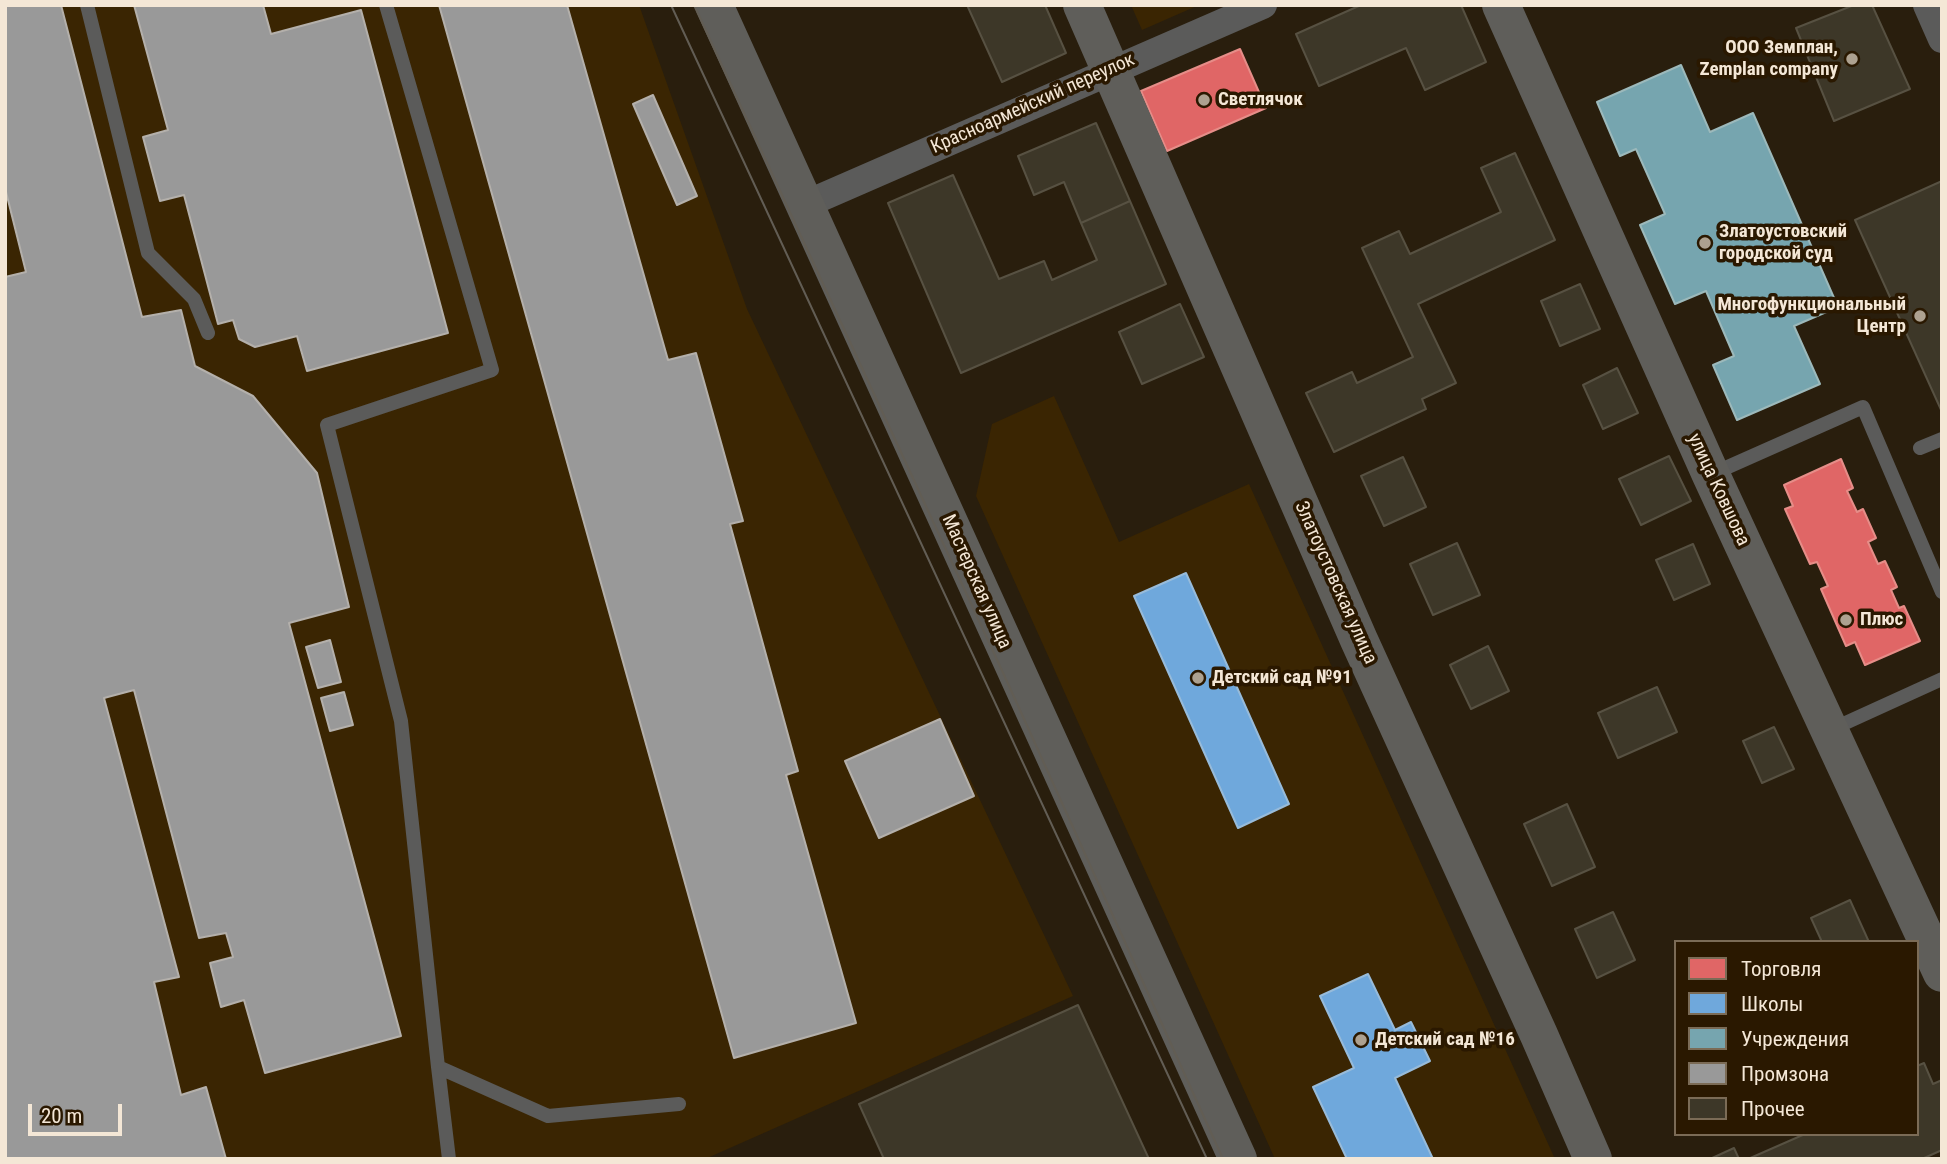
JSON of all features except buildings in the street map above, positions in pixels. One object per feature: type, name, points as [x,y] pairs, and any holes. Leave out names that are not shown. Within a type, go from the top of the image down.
[{"type":"main road","name":"Мастерская улица","points":[[714,5],[1238,1159]]},
{"type":"main road","name":"Златоустовская улица","points":[[1082,5],[1359,640],[1539,1035],[1592,1159]]},
{"type":"main road","name":"улица Ковшова","points":[[1501,5],[1711,475],[1942,973]]},
{"type":"street","name":"Красноармейский переулок","points":[[804,205],[1263,5]]},
{"type":"street","points":[[1927,5],[1942,38]]},
{"type":"lane","points":[[87,5],[148,253],[194,299],[208,333]]},
{"type":"lane","points":[[386,5],[492,370],[327,425],[401,721],[449,1159]]},
{"type":"lane","points":[[1711,475],[1863,407],[1942,592]]},
{"type":"lane","points":[[1920,448],[1942,439]]},
{"type":"lane","points":[[1829,731],[1942,679]]},
{"type":"lane","points":[[438,1066],[548,1116],[679,1104]]},
{"type":"shaded area","points":[[5,5],[639,5],[747,309],[1073,996],[705,1159],[5,1159]]},
{"type":"shaded area","points":[[1131,5],[1199,5],[1142,30]]},
{"type":"shaded area","points":[[1054,396],[1119,542],[1249,484],[1555,1159],[1275,1159],[976,496],[992,424]]},
{"type":"tram line","points":[[671,5],[1207,1159]]},
{"type":"tram line","points":[[694,5],[1005,677],[1223,1159]]},
{"type":"place","name":"ООО Земплан, Zemplan company","points":[[1852,59]]},
{"type":"place","name":"Светлячок","points":[[1204,100]]},
{"type":"place","name":"Златоустовский городской суд","points":[[1705,243]]},
{"type":"place","name":"Многофункциональный Центр","points":[[1920,316]]},
{"type":"place","name":"Плюс","points":[[1846,620]]},
{"type":"place","name":"Детский сад №91","points":[[1198,678]]},
{"type":"place","name":"Детский сад №16","points":[[1361,1040]]}]
